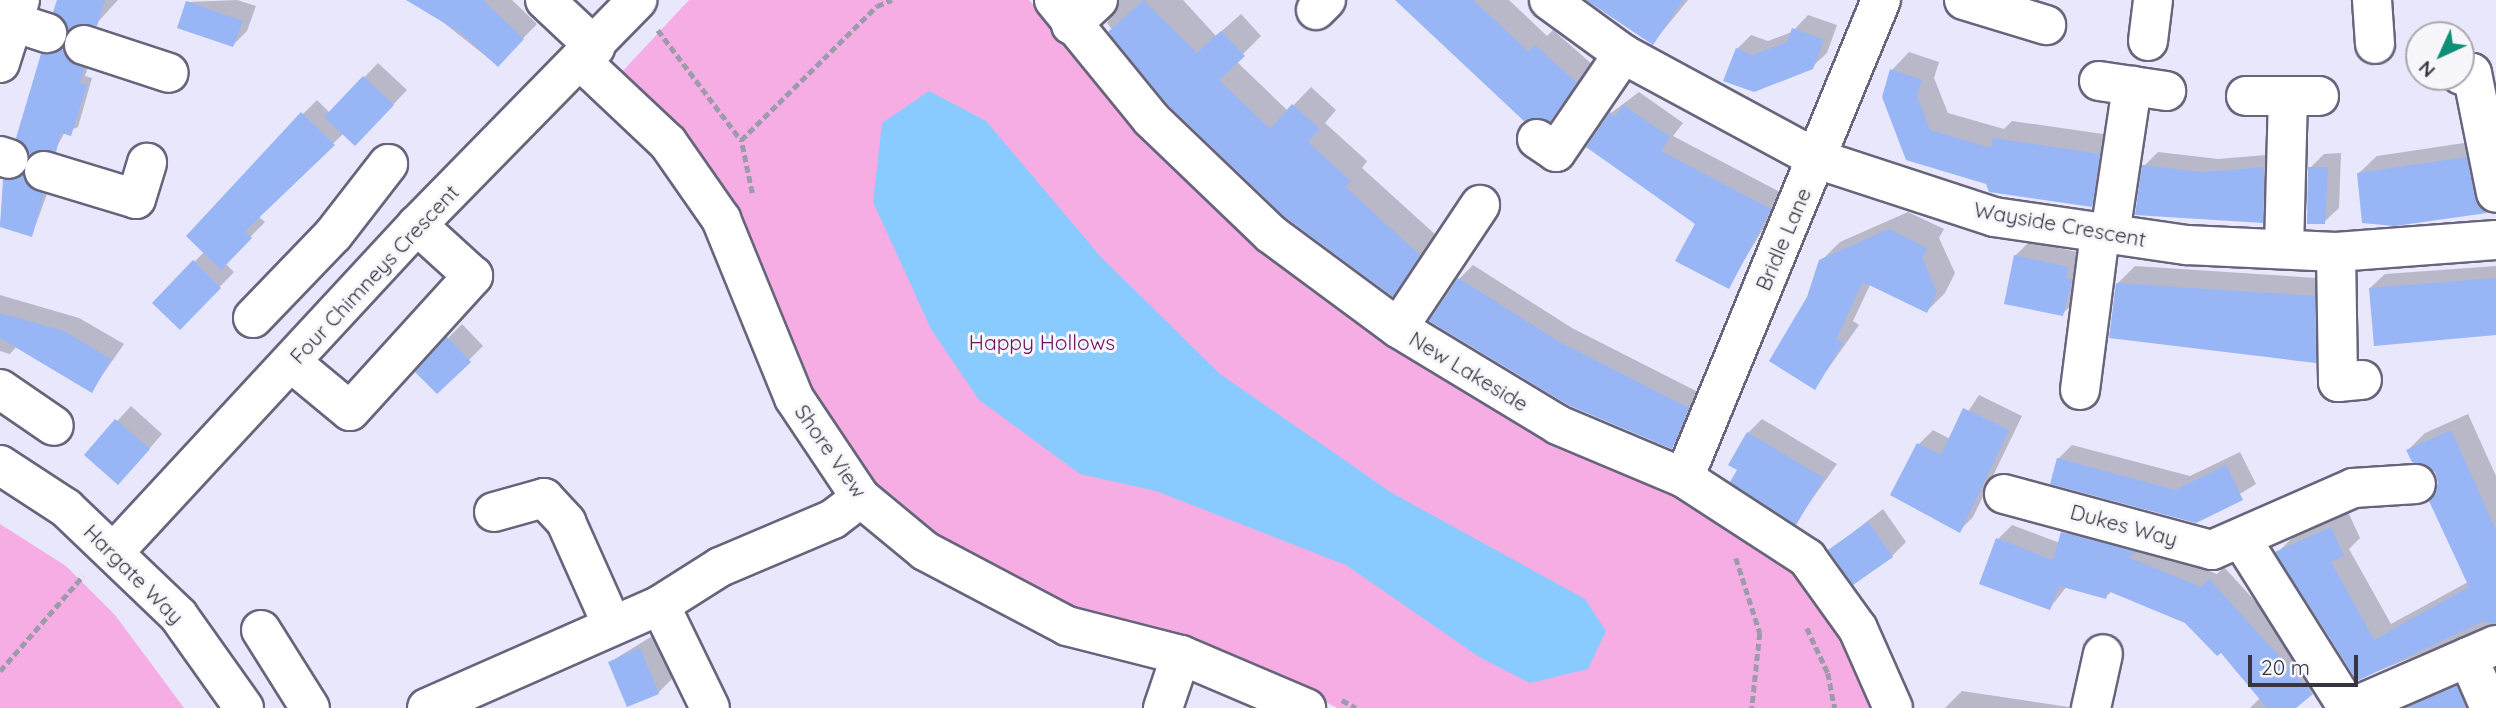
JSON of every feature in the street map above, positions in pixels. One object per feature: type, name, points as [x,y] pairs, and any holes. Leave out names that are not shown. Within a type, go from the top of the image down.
[{"type":"street","name":"Shore View","points":[[545,0],[588,55],[668,143],[721,219],[794,398],[861,498],[925,551],[1018,603],[1067,626],[1181,655],[1320,702]]},
{"type":"street","name":"Bridle Lane","points":[[1684,478],[1881,0]]},
{"type":"street","points":[[1965,0],[2046,25]]},
{"type":"street","points":[[2148,41],[2152,0]]},
{"type":"street","points":[[2372,0],[2375,44]]},
{"type":"street","name":"Four Chimneys Crescent","points":[[102,560],[292,363],[417,225],[588,55],[635,3]]},
{"type":"street","name":"Wayside Crescent","points":[[1571,6],[1623,54],[1817,159],[1994,217],[2187,245],[2336,252],[2496,240]]},
{"type":"street","name":"New Lakeside","points":[[1074,8],[1151,119],[1271,234],[1398,328],[1558,425],[1684,478],[1807,558],[1858,629],[1893,708]]},
{"type":"street","points":[[0,63],[27,18]]},
{"type":"street","points":[[84,45],[170,72]]},
{"type":"street","points":[[1537,139],[1556,152],[1623,54]]},
{"type":"street","points":[[2080,390],[2132,86]]},
{"type":"street","points":[[2475,88],[2496,193]]},
{"type":"street","points":[[2246,96],[2303,97],[2284,248]]},
{"type":"street","points":[[18,162],[136,199],[147,163]]},
{"type":"street","points":[[253,318],[333,235],[387,164]]},
{"type":"street","points":[[1398,328],[1483,205]]},
{"type":"street","points":[[292,363],[350,411],[473,276],[417,225]]},
{"type":"street","points":[[333,235],[372,273]]},
{"type":"street","points":[[2336,252],[2338,382],[2362,380]]},
{"type":"street","points":[[0,389],[54,426]]},
{"type":"street","name":"Hargate Way","points":[[0,465],[66,508],[102,560],[178,615],[239,699]]},
{"type":"street","name":"Dukes Way","points":[[2004,494],[2212,550],[2242,540],[2353,488],[2416,484]]},
{"type":"street","points":[[494,512],[544,498],[566,522],[612,625]]},
{"type":"street","points":[[427,708],[660,605],[720,567],[832,519],[861,498]]},
{"type":"street","points":[[2242,540],[2350,708],[2482,651],[2490,708]]},
{"type":"street","points":[[660,605],[710,708]]},
{"type":"street","points":[[239,699],[272,645],[310,708]]},
{"type":"street","points":[[2091,708],[2103,654]]},
{"type":"street","points":[[1163,708],[1181,655]]},
{"type":"path","points":[[741,140],[877,6],[892,0]]},
{"type":"path","points":[[635,3],[674,45],[741,140],[756,204]]},
{"type":"path","points":[[1744,554],[1733,546],[1760,633],[1752,708]]},
{"type":"path","points":[[0,671],[102,560]]},
{"type":"path","points":[[1800,613],[1828,673],[1835,708]]},
{"type":"path","points":[[1320,702],[1356,708]]},
{"type":"green space","name":"Happy Hollows","points":[[689,0],[1029,0],[1126,115],[1309,289],[1542,436],[1716,517],[1801,575],[1863,678],[1871,708],[1337,708],[1262,668],[1060,602],[932,533],[894,503],[834,433],[619,75]]},
{"type":"green space","points":[[0,524],[66,566],[115,615],[184,708],[0,708]]},
{"type":"water","name":"Happy Hollows","points":[[929,91],[986,121],[1101,257],[1220,374],[1392,493],[1585,599],[1606,631],[1588,669],[1530,683],[1479,657],[1346,565],[1156,491],[1080,474],[979,400],[931,329],[873,202],[882,123]]},
{"type":"building","points":[[57,0],[105,0],[97,26],[80,24],[68,30],[53,12]]},
{"type":"building","points":[[406,0],[483,0],[524,39],[498,67],[461,33]]},
{"type":"building","points":[[1143,0],[1197,53],[1221,31],[1245,56],[1219,80],[1270,129],[1292,104],[1320,129],[1308,142],[1351,181],[1345,187],[1420,255],[1393,297],[1285,217],[1167,104],[1108,32]]},
{"type":"building","points":[[1395,0],[1473,0],[1529,52],[1535,45],[1577,83],[1550,122],[1525,122]]},
{"type":"building","points":[[1586,0],[1683,0],[1653,45]]},
{"type":"building","points":[[186,1],[243,21],[233,47],[177,28]]},
{"type":"building","points":[[1792,28],[1824,40],[1813,69],[1754,92],[1723,81],[1736,48],[1753,55],[1787,42]]},
{"type":"building","points":[[63,48],[68,60],[84,68],[80,83],[87,85],[71,136],[61,133],[56,152],[30,154],[16,138],[41,54]]},
{"type":"building","points":[[1890,69],[1922,80],[1917,96],[1930,130],[1991,148],[1993,138],[2100,154],[2092,207],[1989,192],[1986,184],[1906,160],[1882,97]]},
{"type":"building","points":[[363,76],[394,105],[355,146],[324,117]]},
{"type":"building","points":[[1623,105],[1670,137],[1661,151],[1771,209],[1729,289],[1675,261],[1695,224],[1586,147],[1610,112],[1615,117]]},
{"type":"building","points":[[301,112],[335,145],[245,231],[252,238],[221,270],[186,236]]},
{"type":"building","points":[[2467,157],[2475,198],[2487,213],[2395,226],[2362,223],[2357,173]]},
{"type":"building","points":[[2142,165],[2203,172],[2264,167],[2263,223],[2135,215]]},
{"type":"building","points":[[2308,167],[2328,167],[2325,224],[2307,224]]},
{"type":"building","points":[[23,176],[44,194],[32,237],[0,227],[3,180]]},
{"type":"building","points":[[1889,229],[1927,248],[1922,258],[1937,292],[1927,313],[1863,282],[1836,339],[1843,343],[1815,390],[1769,361],[1807,297],[1819,260]]},
{"type":"building","points":[[2014,255],[2068,267],[2066,279],[2072,279],[2063,316],[2004,304]]},
{"type":"building","points":[[193,260],[221,288],[180,330],[152,303]]},
{"type":"building","points":[[1458,278],[1558,341],[1689,408],[1672,449],[1568,405],[1429,321]]},
{"type":"building","points":[[2496,278],[2496,335],[2374,346],[2369,288]]},
{"type":"building","points":[[2116,283],[2315,296],[2316,363],[2109,338]]},
{"type":"building","points":[[0,313],[64,331],[111,359],[92,393],[0,338]]},
{"type":"building","points":[[447,337],[471,362],[437,394],[415,372]]},
{"type":"building","points":[[1963,408],[2009,430],[1960,533],[1890,495],[1917,443],[1941,455]]},
{"type":"building","points":[[115,419],[150,449],[118,485],[84,455]]},
{"type":"building","points":[[2451,430],[2496,530],[2496,624],[2484,621],[2357,681],[2275,552],[2331,527],[2344,556],[2331,562],[2374,640],[2469,587],[2429,501],[2438,483],[2435,472],[2412,462],[2406,450]]},
{"type":"building","points":[[1747,432],[1824,478],[1796,525],[1730,482],[1737,470],[1728,465]]},
{"type":"building","points":[[2057,458],[2175,490],[2226,465],[2243,500],[2196,523],[2050,484]]},
{"type":"building","points":[[1868,522],[1893,557],[1853,585],[1828,550]]},
{"type":"building","points":[[2061,532],[2137,552],[2128,557],[2201,587],[2209,579],[2313,694],[2296,708],[2267,708],[2221,653],[2217,656],[2185,623],[2108,591],[2106,599],[2059,586],[2050,610],[1979,584],[1996,538],[2053,560]]},
{"type":"building","points":[[640,648],[659,694],[627,707],[608,662]]},
{"type":"building","points":[[2457,686],[2466,708],[2406,708]]}]
